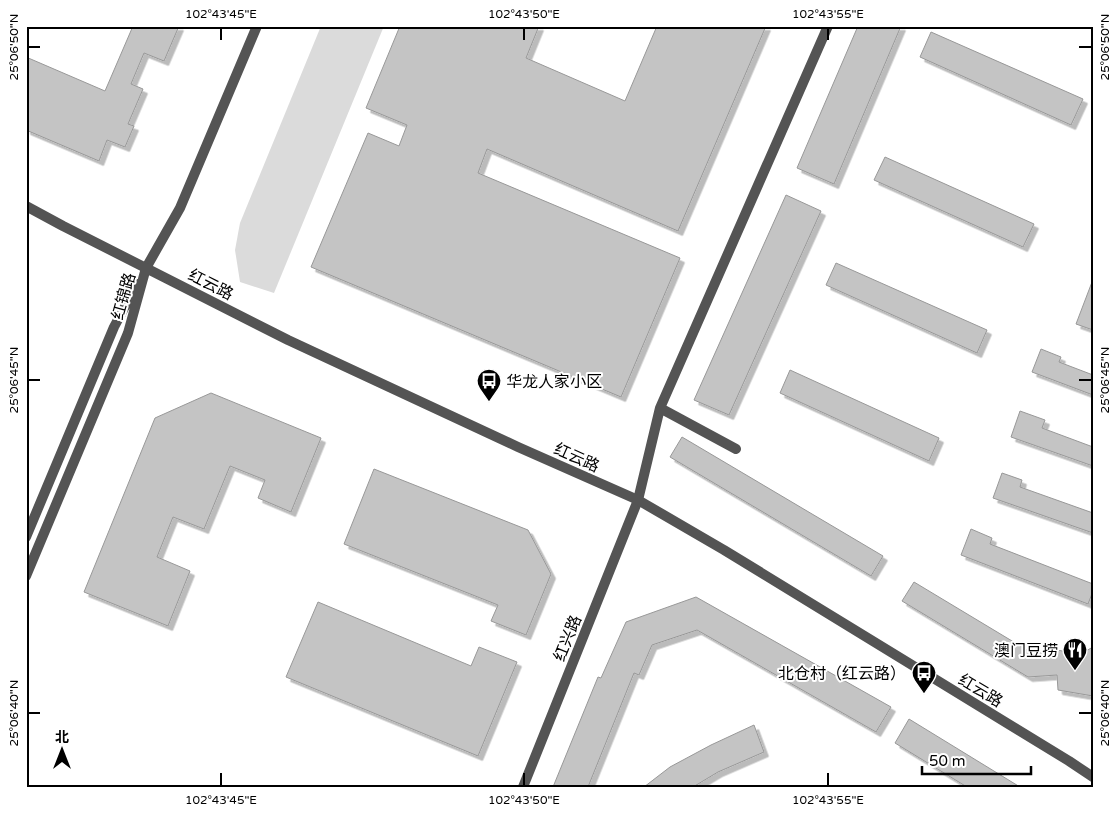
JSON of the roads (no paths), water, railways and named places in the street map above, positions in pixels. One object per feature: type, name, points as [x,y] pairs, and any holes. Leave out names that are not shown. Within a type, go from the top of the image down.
[{"type":"street","points":[[146,268],[180,208],[257,26]]},
{"type":"street","name":"红兴路","points":[[523,787],[602,594],[638,500],[660,408],[828,26]]},
{"type":"street","name":"红云路","points":[[26,206],[297,344],[638,500],[741,560],[1093,777]]},
{"type":"street","name":"红锦路","points":[[26,537],[114,327],[146,268]]},
{"type":"street","name":"红锦路","points":[[26,576],[128,333],[146,268]]},
{"type":"street","points":[[660,408],[736,449]]},
{"type":"place","name":"华龙人家小区","points":[[489,402]]},
{"type":"place","name":"澳门豆捞","points":[[1075,671]]},
{"type":"place","name":"北仓村（红云路）","points":[[924,694]]}]
